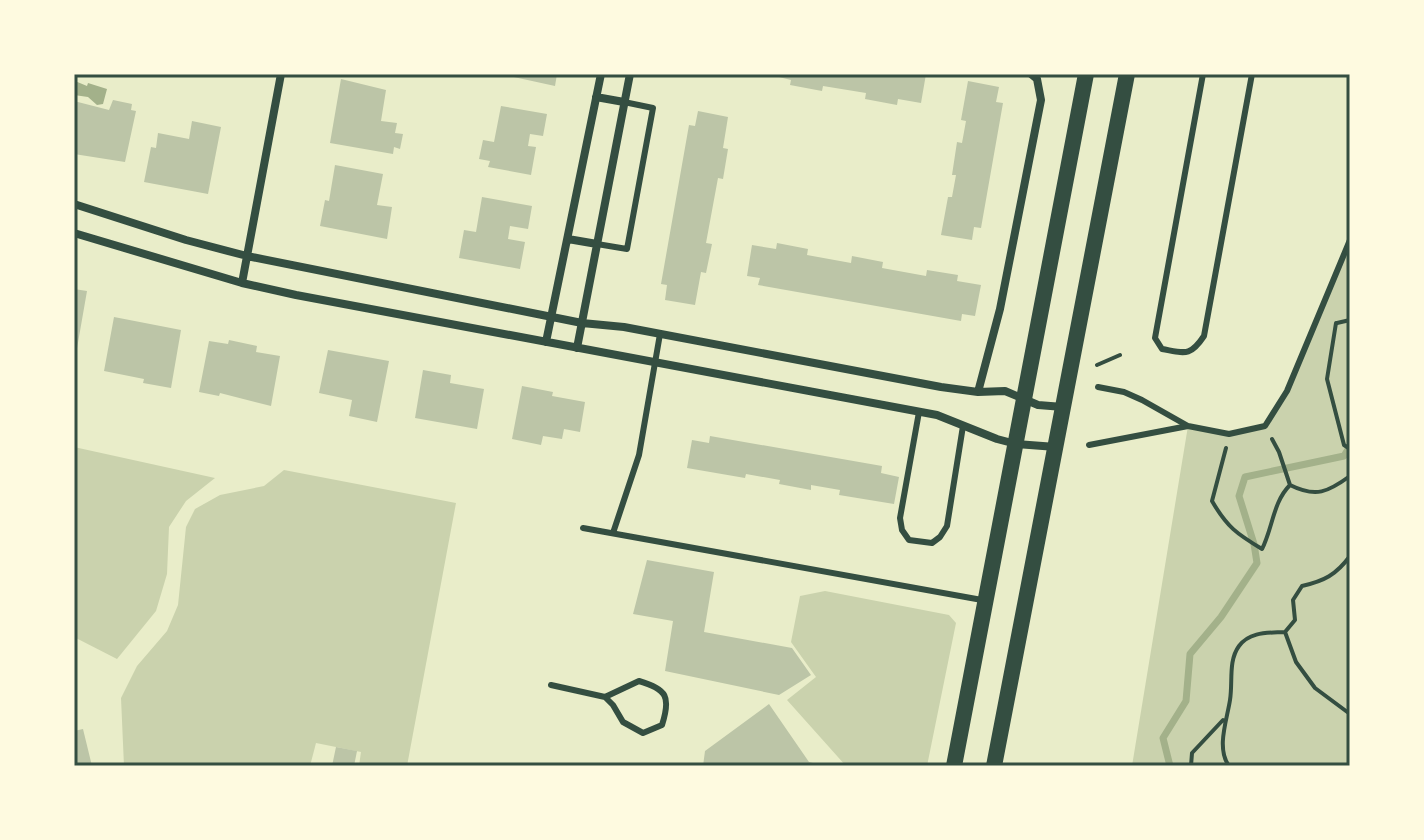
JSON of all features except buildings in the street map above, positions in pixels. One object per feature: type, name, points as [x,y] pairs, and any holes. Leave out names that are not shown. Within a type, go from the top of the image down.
[{"type":"main road","points":[[954,766],[1086,74]]},
{"type":"main road","points":[[994,766],[1127,74]]},
{"type":"street","points":[[242,283],[281,74]]},
{"type":"street","points":[[546,342],[601,74]]},
{"type":"street","points":[[577,348],[630,74]]},
{"type":"street","points":[[978,392],[1000,309],[1041,100],[1037,79],[1031,74]]},
{"type":"street","points":[[596,97],[624,102]]},
{"type":"street","points":[[74,204],[247,256],[582,323],[660,334],[941,387],[978,392],[1005,391],[1038,405],[1064,407]]},
{"type":"street","points":[[74,233],[242,283],[937,415],[1016,444],[1056,447]]},
{"type":"street","points":[[568,239],[597,244]]},
{"type":"lane","points":[[1203,74],[1155,338],[1162,349],[1186,353],[1195,350],[1204,336],[1252,74]]},
{"type":"lane","points":[[597,244],[627,249],[630,234],[653,108],[624,102]]},
{"type":"lane","points":[[1098,387],[1124,392],[1188,426],[1229,434],[1265,426],[1287,391],[1350,240]]},
{"type":"lane","points":[[613,533],[639,455],[660,334]]},
{"type":"lane","points":[[919,412],[900,518],[902,530],[909,540],[932,543],[947,526],[963,426]]},
{"type":"lane","points":[[1089,445],[1188,426]]},
{"type":"lane","points":[[583,528],[986,600]]},
{"type":"lane","points":[[551,685],[605,697],[623,722],[643,733],[662,725],[668,706],[663,691],[639,681],[605,697]]},
{"type":"path","points":[[1336,323],[1327,379],[1344,445],[1350,449]]},
{"type":"path","points":[[1097,365],[1120,355]]},
{"type":"path","points":[[1265,426],[1290,484],[1304,492],[1329,491],[1350,476]]},
{"type":"path","points":[[1229,434],[1212,501],[1233,531],[1262,549],[1271,532],[1279,496],[1290,484]]},
{"type":"path","points":[[1229,766],[1223,758],[1224,718],[1230,701],[1231,669],[1240,645],[1257,633],[1285,632],[1295,620],[1293,600],[1302,586],[1323,581],[1336,573],[1350,556]]},
{"type":"path","points":[[1285,632],[1296,662],[1315,688],[1350,714]]},
{"type":"path","points":[[1191,766],[1192,753],[1224,718]]},
{"type":"shaded area","points":[[75,81],[107,89],[103,104],[97,105],[88,97],[74,95]]},
{"type":"shaded area","points":[[1350,240],[1350,766],[1132,766],[1188,426],[1229,434],[1265,426],[1287,391]]},
{"type":"shaded area","points":[[74,447],[215,478],[186,501],[169,527],[167,574],[156,611],[117,659],[74,637]]},
{"type":"shaded area","points":[[284,470],[456,503],[407,766],[359,766],[361,752],[316,743],[310,766],[124,766],[121,698],[137,666],[167,631],[178,605],[186,527],[195,509],[220,495],[264,486]]},
{"type":"shaded area","points":[[825,591],[949,615],[956,623],[927,766],[846,766],[787,700],[816,677],[791,642],[800,596]]},
{"type":"waterway","points":[[1170,766],[1163,738],[1186,701],[1190,654],[1221,617],[1257,563],[1239,496],[1245,477],[1344,456],[1350,446]]}]
